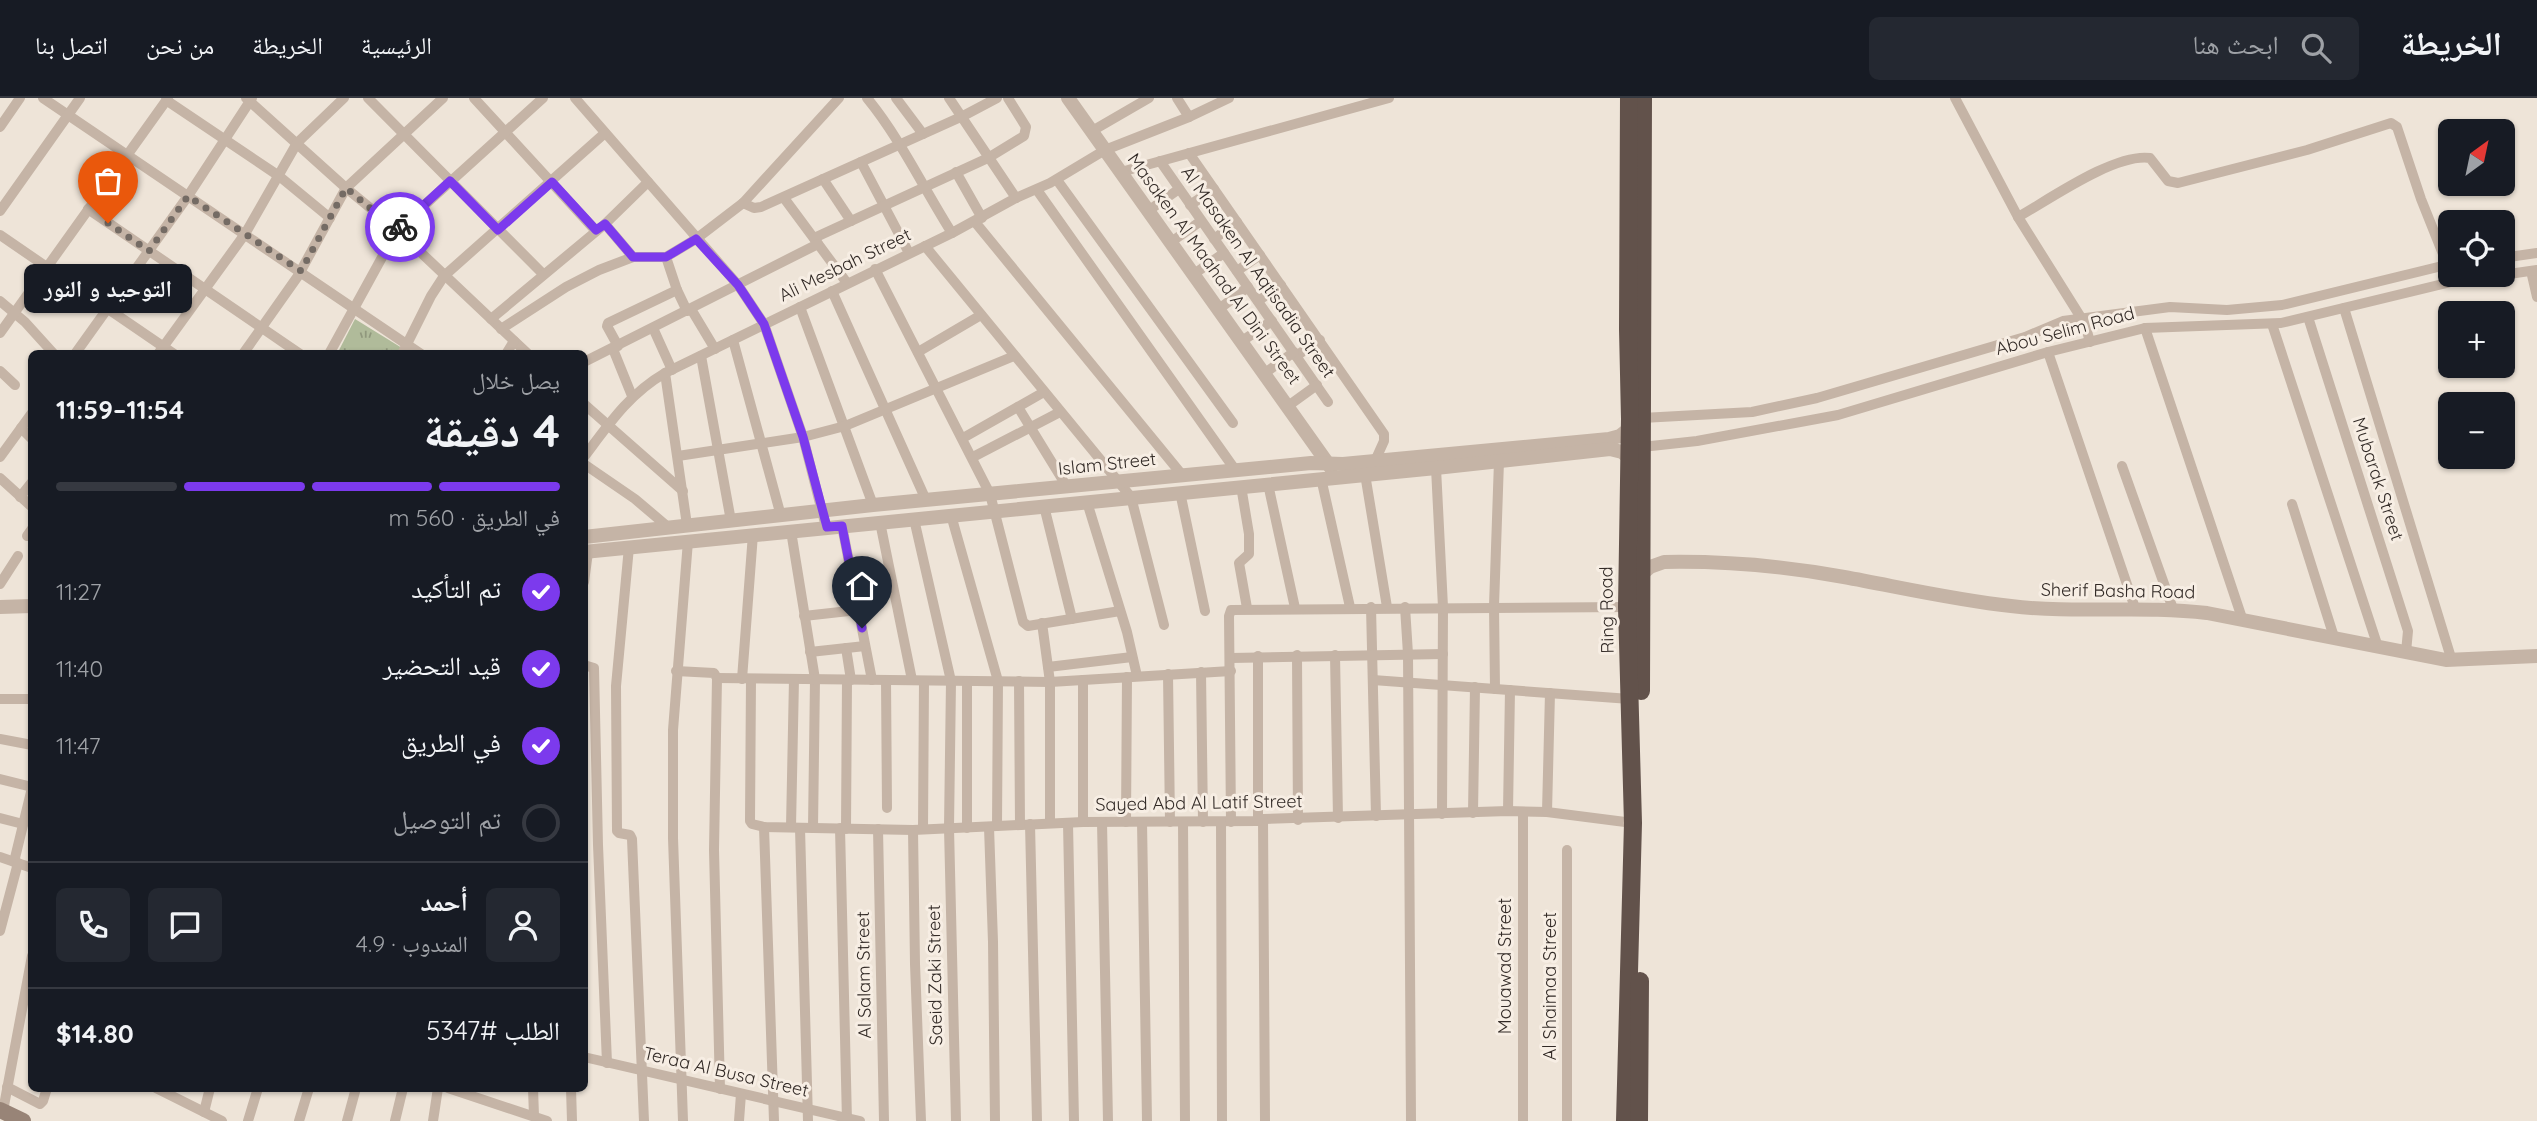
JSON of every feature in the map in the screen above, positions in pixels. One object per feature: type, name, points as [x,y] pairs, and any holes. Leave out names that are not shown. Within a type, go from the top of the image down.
[{"type":"highway","name":"Ring Road","points":[[1629,98],[1636,296]]},
{"type":"highway","name":"Ring Road","points":[[1639,1121],[1634,612],[1635,328],[1643,98]]},
{"type":"highway","name":"Ring Road","points":[[1625,1121],[1633,823],[1630,699],[1634,612],[1642,574],[1636,453]]},
{"type":"main road","points":[[2,1111],[23,1121]]},
{"type":"street","points":[[0,127],[20,98]]},
{"type":"street","points":[[43,98],[301,271],[404,349],[444,276],[605,133]]},
{"type":"street","points":[[0,211],[80,98]]},
{"type":"street","points":[[0,235],[108,309],[160,350],[245,234],[297,143],[344,98]]},
{"type":"street","points":[[368,98],[543,274]]},
{"type":"street","points":[[246,350],[301,271],[346,188],[443,98]]},
{"type":"street","points":[[474,98],[552,182],[633,257]]},
{"type":"street","points":[[331,350],[397,230],[543,98]]},
{"type":"street","points":[[575,98],[738,285],[764,324],[803,437],[827,527]]},
{"type":"street","points":[[501,329],[566,287],[599,270],[633,257],[666,257],[696,239],[744,203],[839,98]]},
{"type":"street","points":[[867,98],[899,144],[952,233]]},
{"type":"street","points":[[949,98],[1016,198]]},
{"type":"street","points":[[744,203],[758,208],[784,198],[997,98]]},
{"type":"street","points":[[588,360],[738,285],[851,221],[988,158],[1024,135],[1027,130],[1008,98]]},
{"type":"street","name":"Masaken Al Maahad Al Dini Street","points":[[1068,98],[1337,477]]},
{"type":"street","points":[[1092,131],[1129,102],[1149,98]]},
{"type":"street","points":[[1177,98],[1189,117]]},
{"type":"street","name":"Ali Mesbah Street","points":[[588,452],[632,396],[669,372],[979,220],[1016,198],[1057,180],[1105,150],[1229,98]]},
{"type":"street","points":[[1121,172],[1365,101],[1389,98]]},
{"type":"street","points":[[1955,98],[2018,217],[2082,319],[2090,342]]},
{"type":"street","points":[[0,333],[167,99],[279,176],[330,218]]},
{"type":"street","points":[[78,350],[188,196],[249,99],[346,188],[397,230],[524,350]]},
{"type":"street","points":[[902,101],[923,134]]},
{"type":"street","points":[[2018,217],[2095,170],[2141,158],[2150,158],[2168,181],[2178,183],[2306,150],[2391,123],[2397,127],[2438,244]]},
{"type":"street","points":[[1189,153],[1384,433],[1384,441],[1375,461]]},
{"type":"street","name":"Al Masaken Al Aqtisadia Street","points":[[1160,161],[1328,402]]},
{"type":"street","points":[[861,162],[909,253]]},
{"type":"street","points":[[956,172],[979,220],[1183,476]]},
{"type":"street","points":[[823,179],[851,221]]},
{"type":"street","points":[[1057,180],[1233,423]]},
{"type":"street","points":[[491,319],[601,227],[648,182]]},
{"type":"street","points":[[1148,211],[1178,189]]},
{"type":"street","points":[[1190,205],[1214,189]]},
{"type":"street","points":[[1037,190],[1236,471]]},
{"type":"street","points":[[784,198],[846,283]]},
{"type":"street","points":[[88,209],[294,350]]},
{"type":"street","points":[[1171,242],[1201,221]]},
{"type":"street","points":[[1214,239],[1237,222]]},
{"type":"street","points":[[925,246],[1131,497],[1164,625]]},
{"type":"street","points":[[1194,274],[1224,253]]},
{"type":"street","points":[[2515,256],[2537,253]]},
{"type":"street","points":[[1237,271],[1260,255]]},
{"type":"street","points":[[666,257],[677,290],[715,349]]},
{"type":"street","points":[[876,269],[990,494],[1023,622],[1028,626],[1120,611]]},
{"type":"street","name":"Abou Selim Road","points":[[1636,423],[1752,412],[1817,398],[2025,337],[2063,321],[2158,308],[2227,310],[2282,305],[2438,269]]},
{"type":"street","points":[[2534,270],[2537,297]]},
{"type":"street","name":"Abou Selim Road","points":[[2515,273],[2534,270]]},
{"type":"street","points":[[1258,301],[1281,285]]},
{"type":"street","name":"Abou Selim Road","points":[[1636,453],[1838,415],[2048,352],[2145,328],[2272,324],[2438,285]]},
{"type":"street","points":[[1219,309],[1248,287]]},
{"type":"street","points":[[632,396],[608,323],[677,290]]},
{"type":"street","points":[[832,291],[926,500]]},
{"type":"street","points":[[0,301],[50,350]]},
{"type":"street","points":[[800,307],[873,505]]},
{"type":"street","points":[[2344,308],[2452,661]]},
{"type":"street","points":[[918,352],[981,315]]},
{"type":"street","name":"Mubarak Street","points":[[2308,317],[2408,631],[2406,652]]},
{"type":"street","points":[[1242,341],[1272,321]]},
{"type":"street","points":[[2272,324],[2378,647]]},
{"type":"street","points":[[653,328],[669,372],[687,525]]},
{"type":"street","points":[[2145,328],[2242,618]]},
{"type":"street","points":[[733,340],[781,516]]},
{"type":"street","points":[[1265,373],[1320,340]]},
{"type":"street","points":[[508,350],[514,341]]},
{"type":"street","points":[[2048,352],[2135,608]]},
{"type":"street","points":[[701,356],[731,521]]},
{"type":"street","points":[[678,456],[803,437],[845,426],[1014,356]]},
{"type":"street","points":[[0,371],[15,385]]},
{"type":"street","points":[[1288,406],[1317,385]]},
{"type":"street","points":[[963,438],[1044,392]]},
{"type":"street","points":[[588,407],[682,491]]},
{"type":"street","points":[[1018,407],[1067,487]]},
{"type":"street","points":[[973,457],[1060,412]]},
{"type":"street","points":[[0,457],[28,418]]},
{"type":"street","name":"Islam Street","points":[[588,552],[1499,461],[1603,444],[1620,436],[1636,423]]},
{"type":"street","points":[[21,428],[28,435]]},
{"type":"street","name":"Islam Street","points":[[588,537],[873,505],[1311,463],[1375,461],[1603,444],[1636,453]]},
{"type":"street","points":[[1495,689],[1494,606],[1499,461]]},
{"type":"street","points":[[2122,466],[2173,609]]},
{"type":"street","points":[[588,467],[635,499],[668,527]]},
{"type":"street","points":[[1436,468],[1443,607],[1442,814]]},
{"type":"street","points":[[1365,474],[1387,607]]},
{"type":"street","points":[[0,478],[28,504]]},
{"type":"street","points":[[1321,478],[1350,607]]},
{"type":"street","points":[[1268,484],[1296,608]]},
{"type":"street","points":[[1241,486],[1249,534],[1249,554],[1239,563],[1247,608]]},
{"type":"street","points":[[20,497],[28,487]]},
{"type":"street","points":[[1180,492],[1205,611]]},
{"type":"street","points":[[1087,502],[1132,657],[1126,822]]},
{"type":"street","points":[[2292,504],[2334,637]]},
{"type":"street","points":[[1044,506],[1072,619]]},
{"type":"street","points":[[951,515],[998,681],[993,827],[995,1121]]},
{"type":"street","name":"Saeid Zaki Street","points":[[914,519],[951,681],[949,828],[956,1121]]},
{"type":"street","points":[[880,522],[912,680]]},
{"type":"street","points":[[842,526],[872,680]]},
{"type":"street","points":[[791,531],[815,680],[813,828]]},
{"type":"street","points":[[753,534],[747,679],[750,821],[764,827],[774,1121]]},
{"type":"street","points":[[683,1121],[673,838],[673,730],[688,541]]},
{"type":"street","name":"Sherif Basha Road","points":[[1642,542],[1659,554],[1690,559],[1696,563]]},
{"type":"street","points":[[629,547],[616,686],[617,831],[630,835],[632,839],[644,1121]]},
{"type":"street","points":[[0,584],[18,556]]},
{"type":"street","name":"Sherif Basha Road","points":[[1642,574],[1659,563],[1696,563],[1819,573],[2026,608],[2173,609],[2242,618],[2452,661],[2537,656]]},
{"type":"street","points":[[0,607],[28,606]]},
{"type":"street","points":[[1222,1121],[1231,671],[1229,612],[1234,608],[1494,606],[1634,612]]},
{"type":"street","points":[[1371,607],[1376,816]]},
{"type":"street","points":[[1405,607],[1408,654],[1411,1121]]},
{"type":"street","points":[[804,616],[858,610]]},
{"type":"street","points":[[1042,623],[1050,682],[1049,824]]},
{"type":"street","points":[[810,652],[865,646]]},
{"type":"street","points":[[846,648],[849,680],[843,829],[846,1119]]},
{"type":"street","points":[[1231,657],[1443,654]]},
{"type":"street","points":[[1297,655],[1298,820]]},
{"type":"street","points":[[1335,655],[1338,818]]},
{"type":"street","points":[[1258,656],[1265,1121]]},
{"type":"street","points":[[1048,667],[1132,657]]},
{"type":"street","points":[[588,666],[594,668],[607,1063]]},
{"type":"street","points":[[676,671],[714,673],[717,678],[714,862],[720,1089]]},
{"type":"street","points":[[717,678],[1050,682],[1231,671]]},
{"type":"street","points":[[1201,673],[1203,822]]},
{"type":"street","points":[[1168,674],[1170,822]]},
{"type":"street","points":[[794,679],[796,828],[808,1121]]},
{"type":"street","points":[[886,680],[887,808]]},
{"type":"street","points":[[1083,680],[1083,822]]},
{"type":"street","points":[[1373,680],[1630,699]]},
{"type":"street","points":[[921,1121],[915,964],[924,681]]},
{"type":"street","points":[[967,681],[967,828]]},
{"type":"street","points":[[1019,681],[1037,1121]]},
{"type":"street","points":[[1473,813],[1475,687]]},
{"type":"street","points":[[1508,811],[1510,690]]},
{"type":"street","points":[[1548,812],[1550,693]]},
{"type":"street","points":[[0,699],[28,699]]},
{"type":"street","points":[[0,739],[28,745]]},
{"type":"street","points":[[0,779],[28,787]]},
{"type":"street","points":[[0,932],[28,804]]},
{"type":"street","name":"Sayed Abd Al Latif Street","points":[[764,827],[918,830],[1083,822],[1226,822],[1508,811],[1548,812],[1633,823]]},
{"type":"street","name":"Mouawad Street","points":[[1523,812],[1523,1121]]},
{"type":"street","points":[[0,817],[23,824]]},
{"type":"street","points":[[1102,822],[1108,1121]]},
{"type":"street","points":[[1142,822],[1147,1121]]},
{"type":"street","points":[[1183,822],[1185,1121]]},
{"type":"street","points":[[1068,823],[1074,1121]]},
{"type":"street","name":"Al Salam Street","points":[[878,829],[884,1121]]},
{"type":"street","name":"Al Shaimaa Street","points":[[1567,850],[1567,1121]]},
{"type":"street","points":[[0,857],[28,867]]},
{"type":"street","points":[[2,1111],[28,977]]},
{"type":"street","name":"Teraa Al Busa Street","points":[[588,1058],[860,1121]]},
{"type":"street","points":[[7,1087],[38,1104],[44,1101],[46,1092]]},
{"type":"street","points":[[166,1092],[222,1121]]},
{"type":"street","points":[[204,1112],[209,1092]]},
{"type":"street","points":[[248,1121],[257,1092]]},
{"type":"street","points":[[299,1121],[308,1092]]},
{"type":"street","points":[[347,1121],[355,1092]]},
{"type":"street","points":[[395,1121],[402,1092]]},
{"type":"street","points":[[433,1121],[437,1092]]},
{"type":"street","points":[[533,1092],[534,1116]]},
{"type":"street","points":[[571,1092],[572,1121]]},
{"type":"street","points":[[478,1093],[508,1108],[547,1121]]},
{"type":"street","points":[[738,1121],[741,1094]]},
{"type":"street","points":[[505,1121],[508,1108]]},
{"type":"green space","points":[[355,319],[402,348],[401,350],[339,350]]},
{"type":"way so far","points":[[108,223],[149,251],[188,196],[301,271],[346,188],[397,230],[400,227]]},
{"type":"place","name":"التوحيد و النور","points":[[108,223]]},
{"type":"route","points":[[400,227],[450,181],[498,230],[552,182],[596,230],[605,224],[633,257],[666,257],[696,239],[738,285],[764,324],[803,437],[827,527],[842,526],[862,628]]}]
